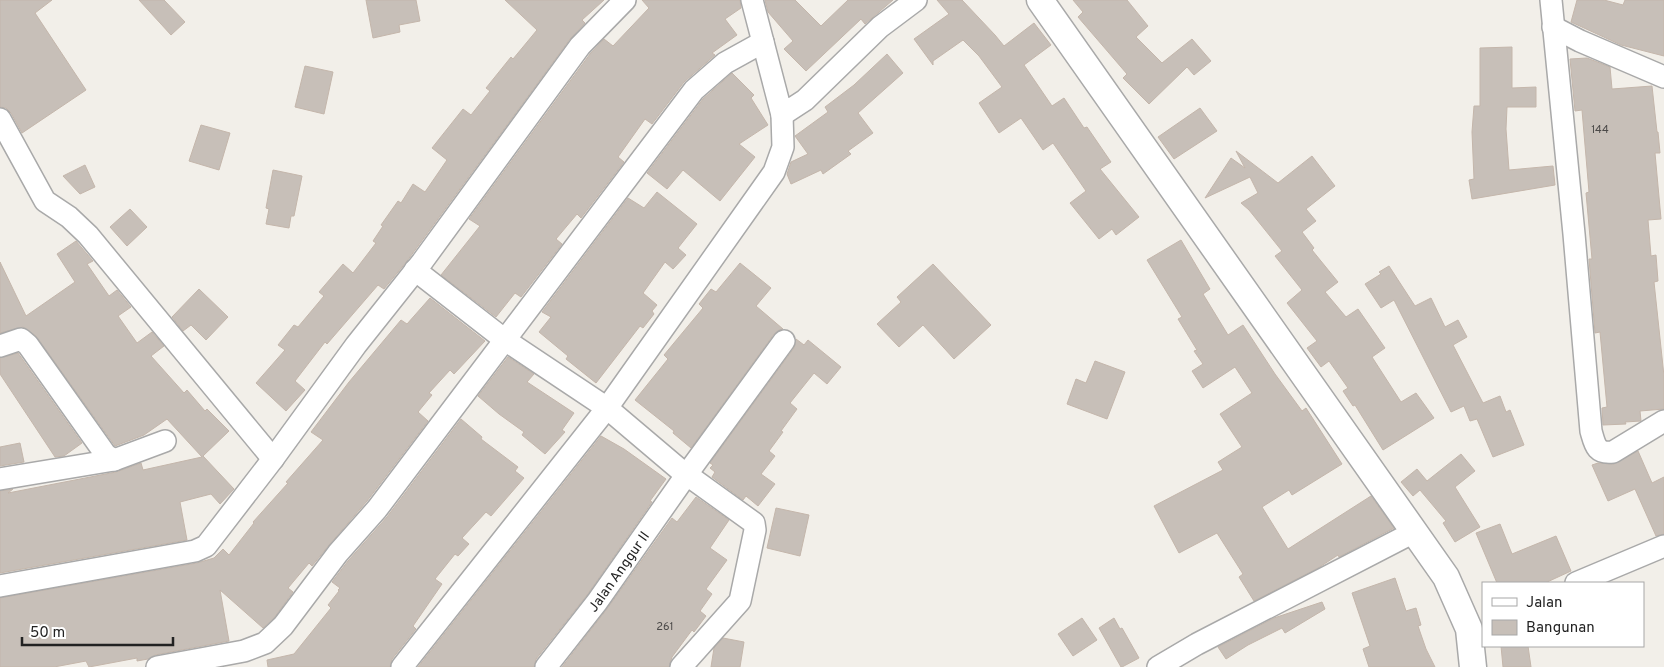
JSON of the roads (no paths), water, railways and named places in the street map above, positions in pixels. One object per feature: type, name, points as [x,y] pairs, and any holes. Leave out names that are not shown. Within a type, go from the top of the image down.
[{"type":"street","points":[[0,586],[196,551],[206,546],[273,459],[356,345],[415,270],[580,46],[625,0]]},
{"type":"street","points":[[402,667],[607,408],[774,172],[783,147],[782,115],[752,0]]},
{"type":"street","points":[[782,115],[805,100],[880,27],[916,0]]},
{"type":"street","points":[[1040,0],[1446,577],[1476,626],[1472,667]]},
{"type":"street","points":[[1551,0],[1591,430],[1594,444],[1598,450],[1605,453],[1613,452],[1664,421]]},
{"type":"street","points":[[1553,27],[1580,41],[1664,77]]},
{"type":"street","points":[[157,667],[244,651],[265,643],[283,626],[338,553],[377,509],[694,90],[724,63],[763,42]]},
{"type":"street","points":[[0,119],[45,201],[69,217],[88,235],[273,459]]},
{"type":"street","points":[[415,270],[505,340],[607,408],[687,474],[754,523],[755,530],[740,601],[681,667]]},
{"type":"street","points":[[0,346],[8,342],[21,340],[28,344],[106,455],[114,460]]},
{"type":"street","name":"Jalan Anggur II","points":[[546,667],[597,602],[784,341]]},
{"type":"street","points":[[0,479],[114,460],[165,441]]},
{"type":"street","points":[[1158,667],[1197,644],[1414,532]]},
{"type":"street","points":[[1578,582],[1664,546]]}]
